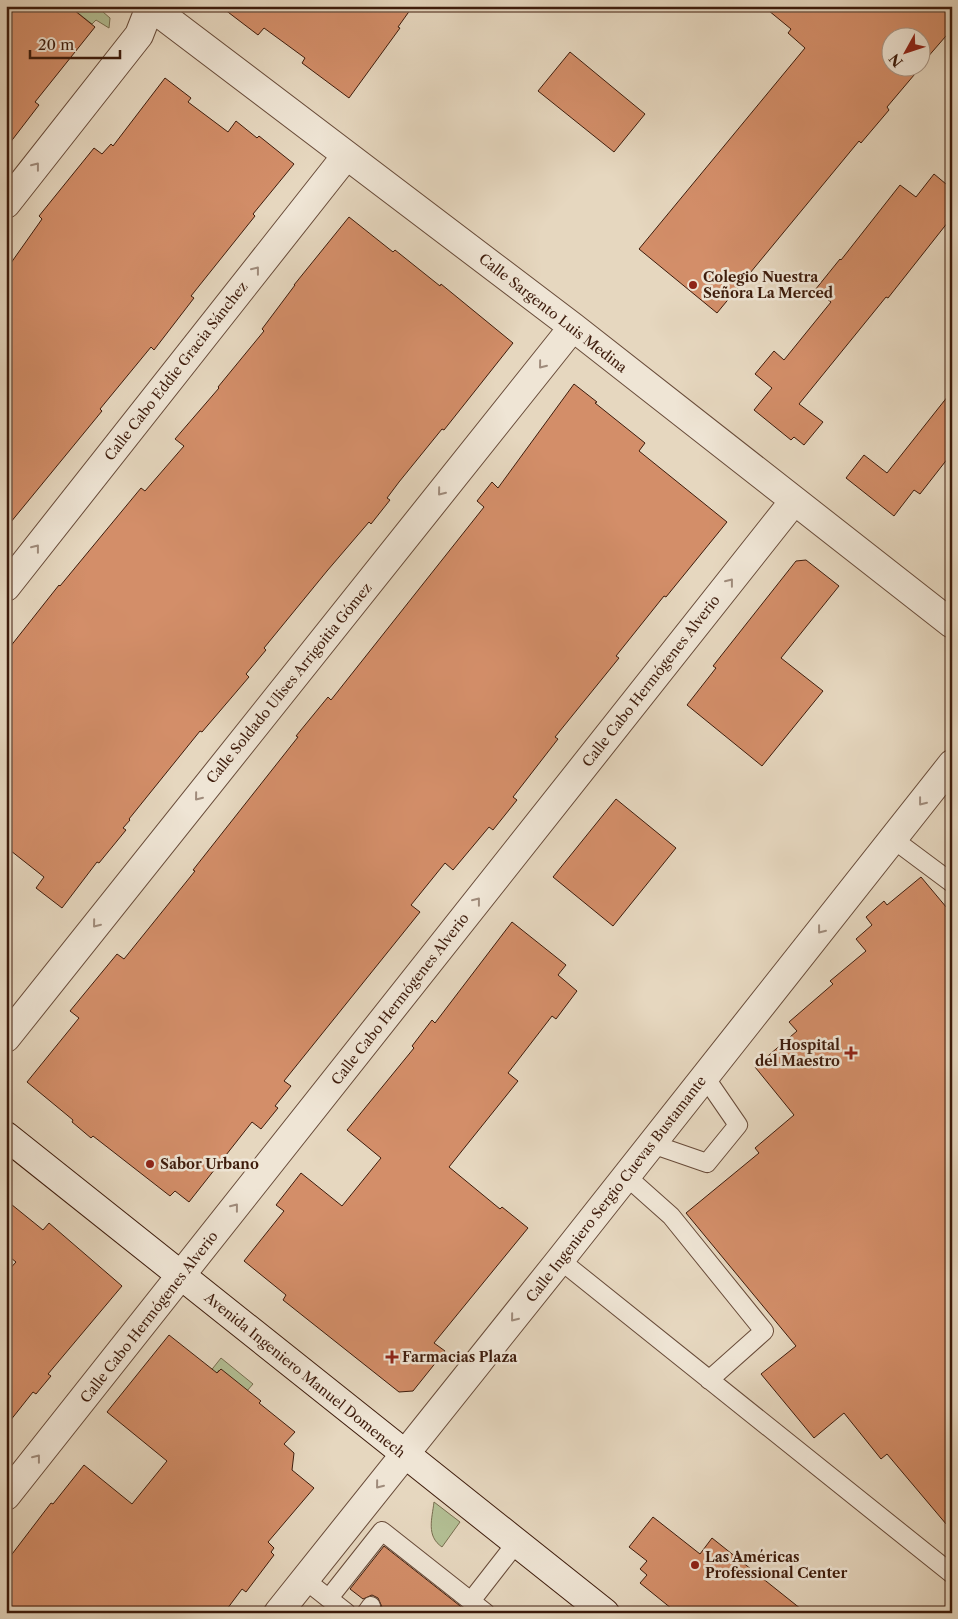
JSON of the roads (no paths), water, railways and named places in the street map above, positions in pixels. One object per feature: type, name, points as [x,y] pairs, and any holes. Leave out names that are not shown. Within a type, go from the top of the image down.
[{"type":"street","name":"Calle Sargento Luis Medina","points":[[150,6],[573,327],[952,624]]},
{"type":"street","points":[[6,204],[139,35],[150,6]]},
{"type":"street","name":"Calle Cabo Eddie Gracia Sánchez","points":[[6,587],[346,156]]},
{"type":"street","name":"Calle Soldado Ulises Arrigoitia Gómez","points":[[6,1038],[573,327]]},
{"type":"street","name":"Calle Cabo Hermógenes Alverio","points":[[6,1496],[794,501]]},
{"type":"street","name":"Calle Ingeniero Sergio Cuevas Bustamante","points":[[278,1613],[952,764]]},
{"type":"street","name":"Avenida Ingeniero Manuel Domenech","points":[[6,1136],[605,1613]]},
{"type":"lane","points":[[893,839],[952,883]]},
{"type":"lane","points":[[652,1144],[707,1163],[738,1125],[705,1076]]},
{"type":"lane","points":[[626,1176],[671,1216],[764,1331],[709,1380]]},
{"type":"lane","points":[[560,1260],[952,1574]]},
{"type":"lane","points":[[329,1598],[382,1531],[409,1558],[464,1600],[486,1613]]},
{"type":"lane","points":[[464,1600],[517,1542]]},
{"type":"lane","points":[[304,1578],[347,1613]]},
{"type":"place","name":"Colegio Nuestra Señora La Merced","points":[[693,285]]},
{"type":"place","name":"Hospital del Maestro","points":[[851,1053]]},
{"type":"place","name":"Sabor Urbano","points":[[150,1164]]},
{"type":"place","name":"Farmacias Plaza","points":[[392,1357]]},
{"type":"place","name":"Las Américas Professional Center","points":[[695,1565]]}]
